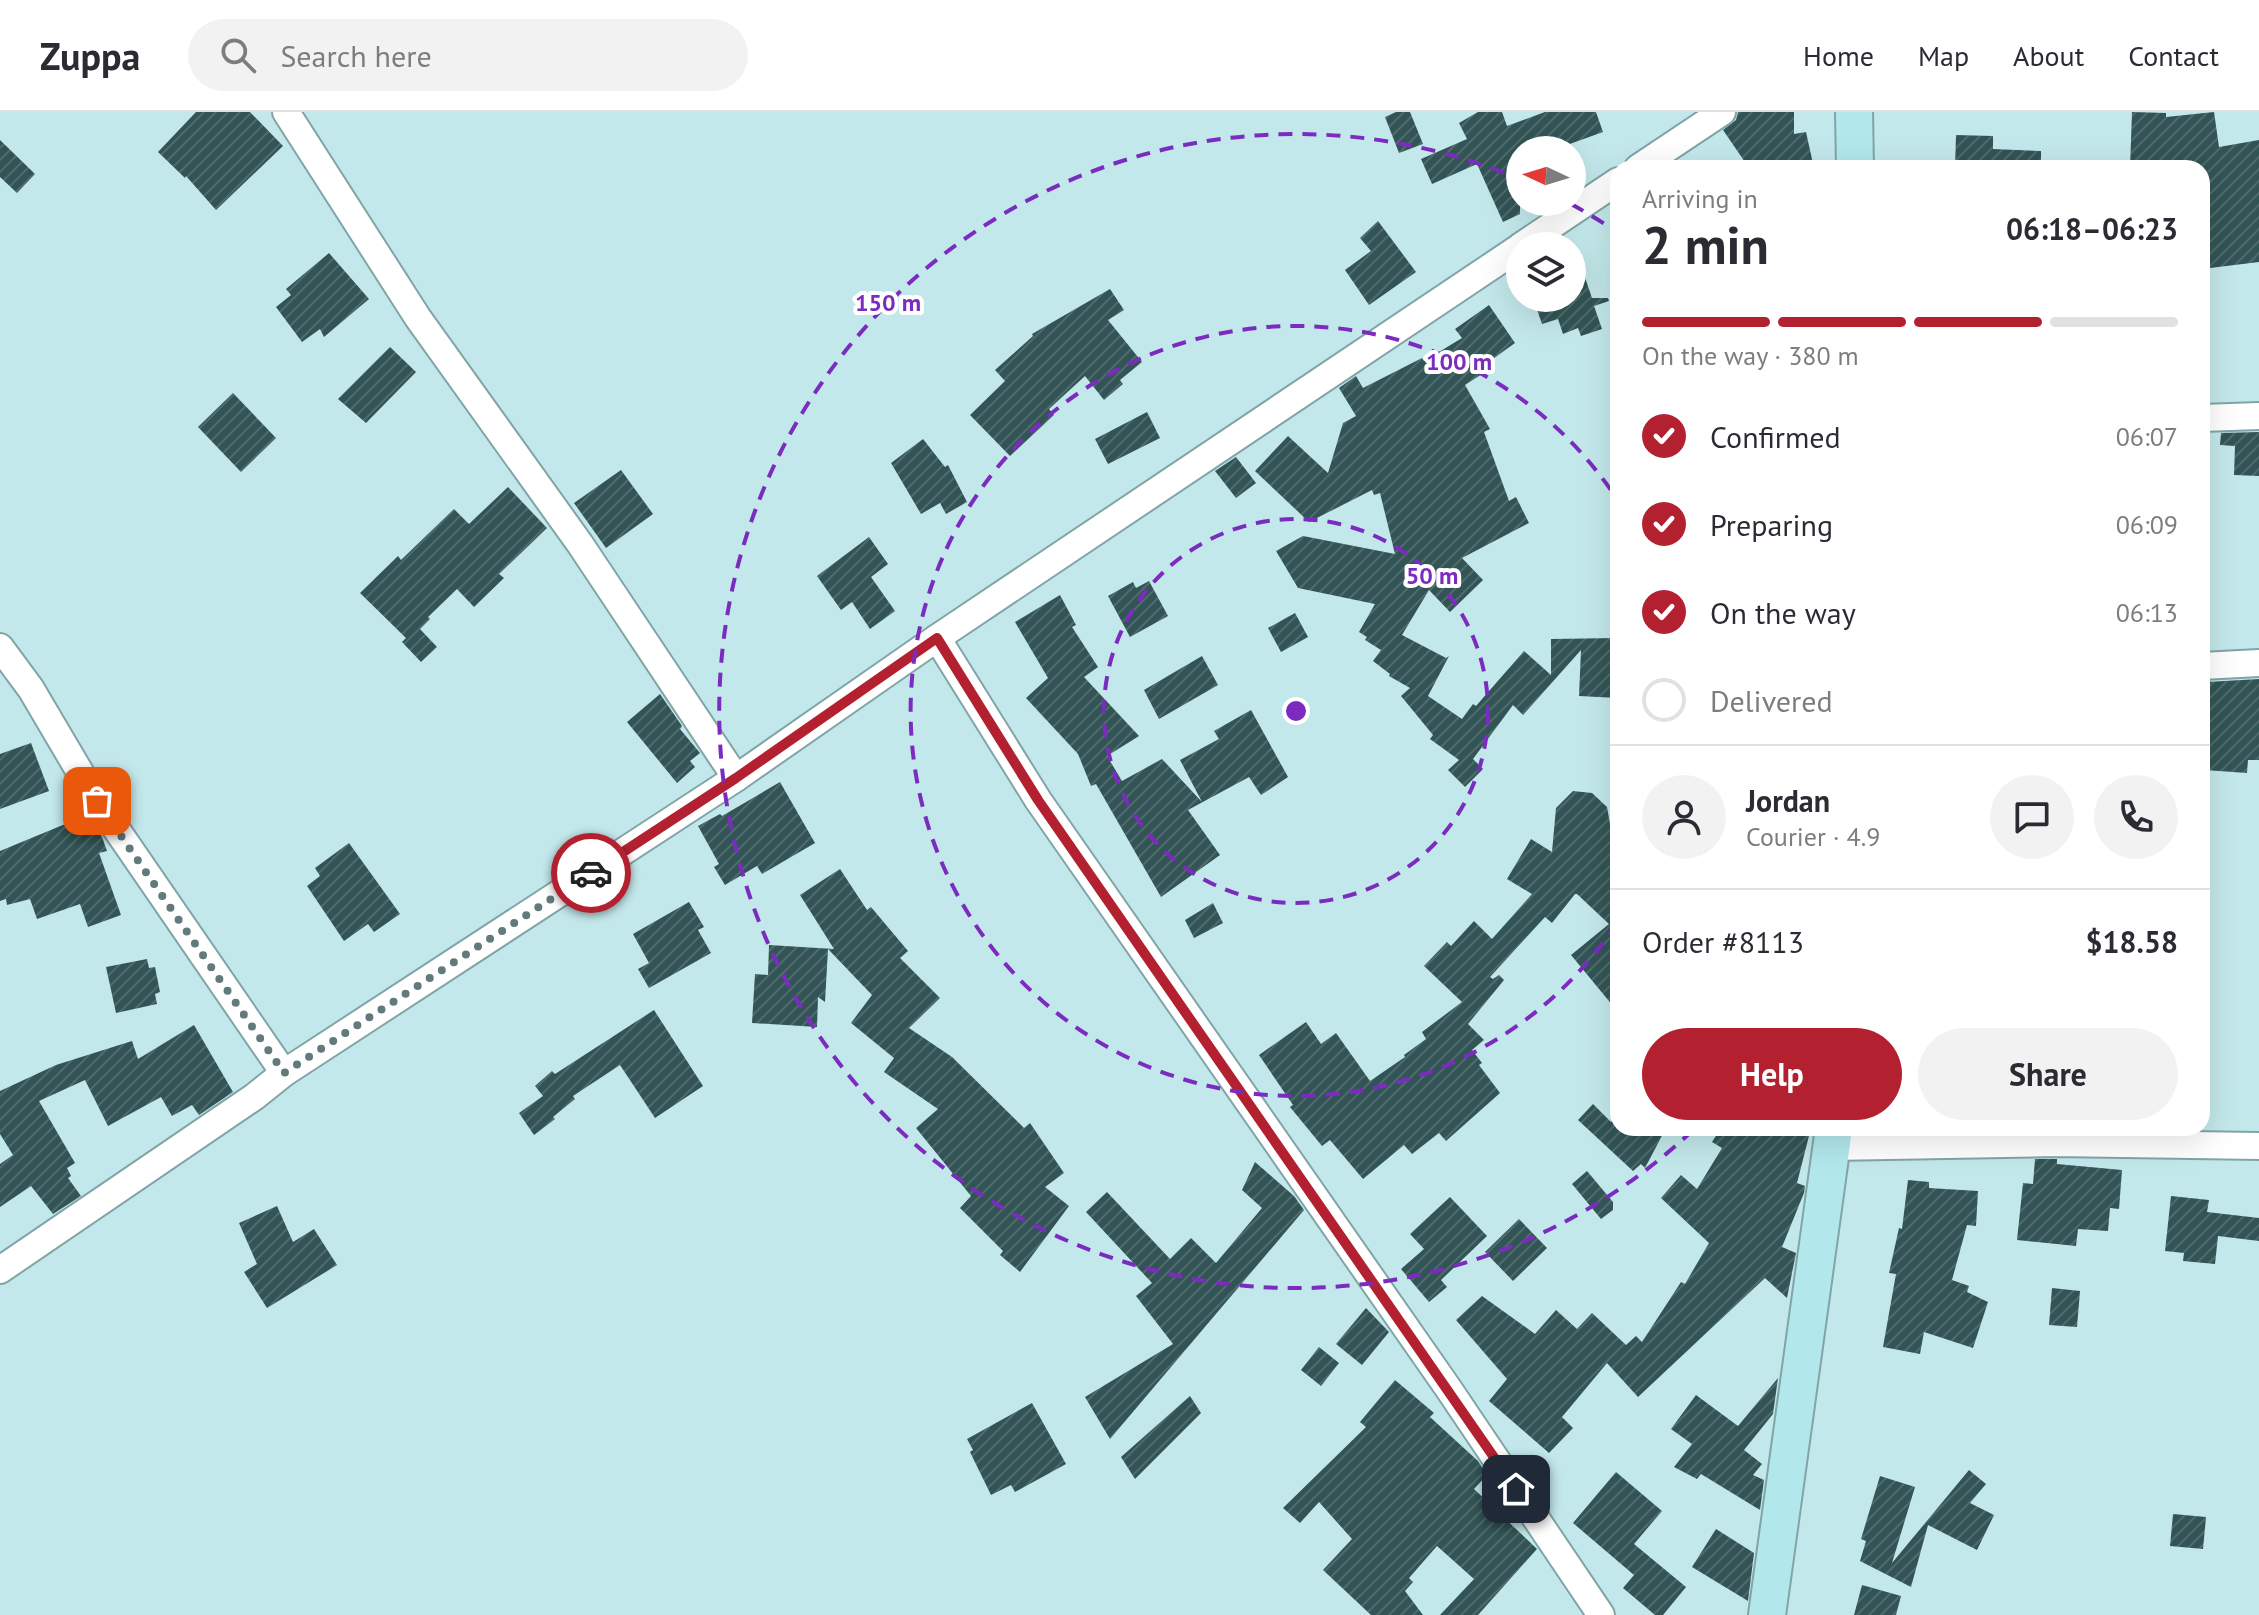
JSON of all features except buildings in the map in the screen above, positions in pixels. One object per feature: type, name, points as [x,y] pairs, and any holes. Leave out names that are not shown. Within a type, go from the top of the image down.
[{"type":"main road","points":[[1854,112],[1855,160]]},
{"type":"main road","points":[[1767,1615],[1833,1137]]},
{"type":"street","points":[[286,112],[418,318],[580,544],[736,778]]},
{"type":"street","points":[[1650,160],[1722,112]]},
{"type":"street","points":[[1541,232],[1610,186]]},
{"type":"street","points":[[0,1270],[254,1097],[284,1073],[736,778],[937,638],[1506,255]]},
{"type":"street","points":[[2210,418],[2259,416]]},
{"type":"street","points":[[937,638],[1038,800],[1448,1388],[1601,1615]]},
{"type":"street","points":[[0,647],[31,689],[97,801],[284,1073]]},
{"type":"street","points":[[2210,666],[2259,663]]},
{"type":"street","points":[[1833,1137],[2259,1146]]},
{"type":"way so far","points":[[97,801],[284,1073],[591,873]]},
{"type":"route","points":[[591,873],[736,778],[937,638],[1038,800],[1516,1489]]}]
